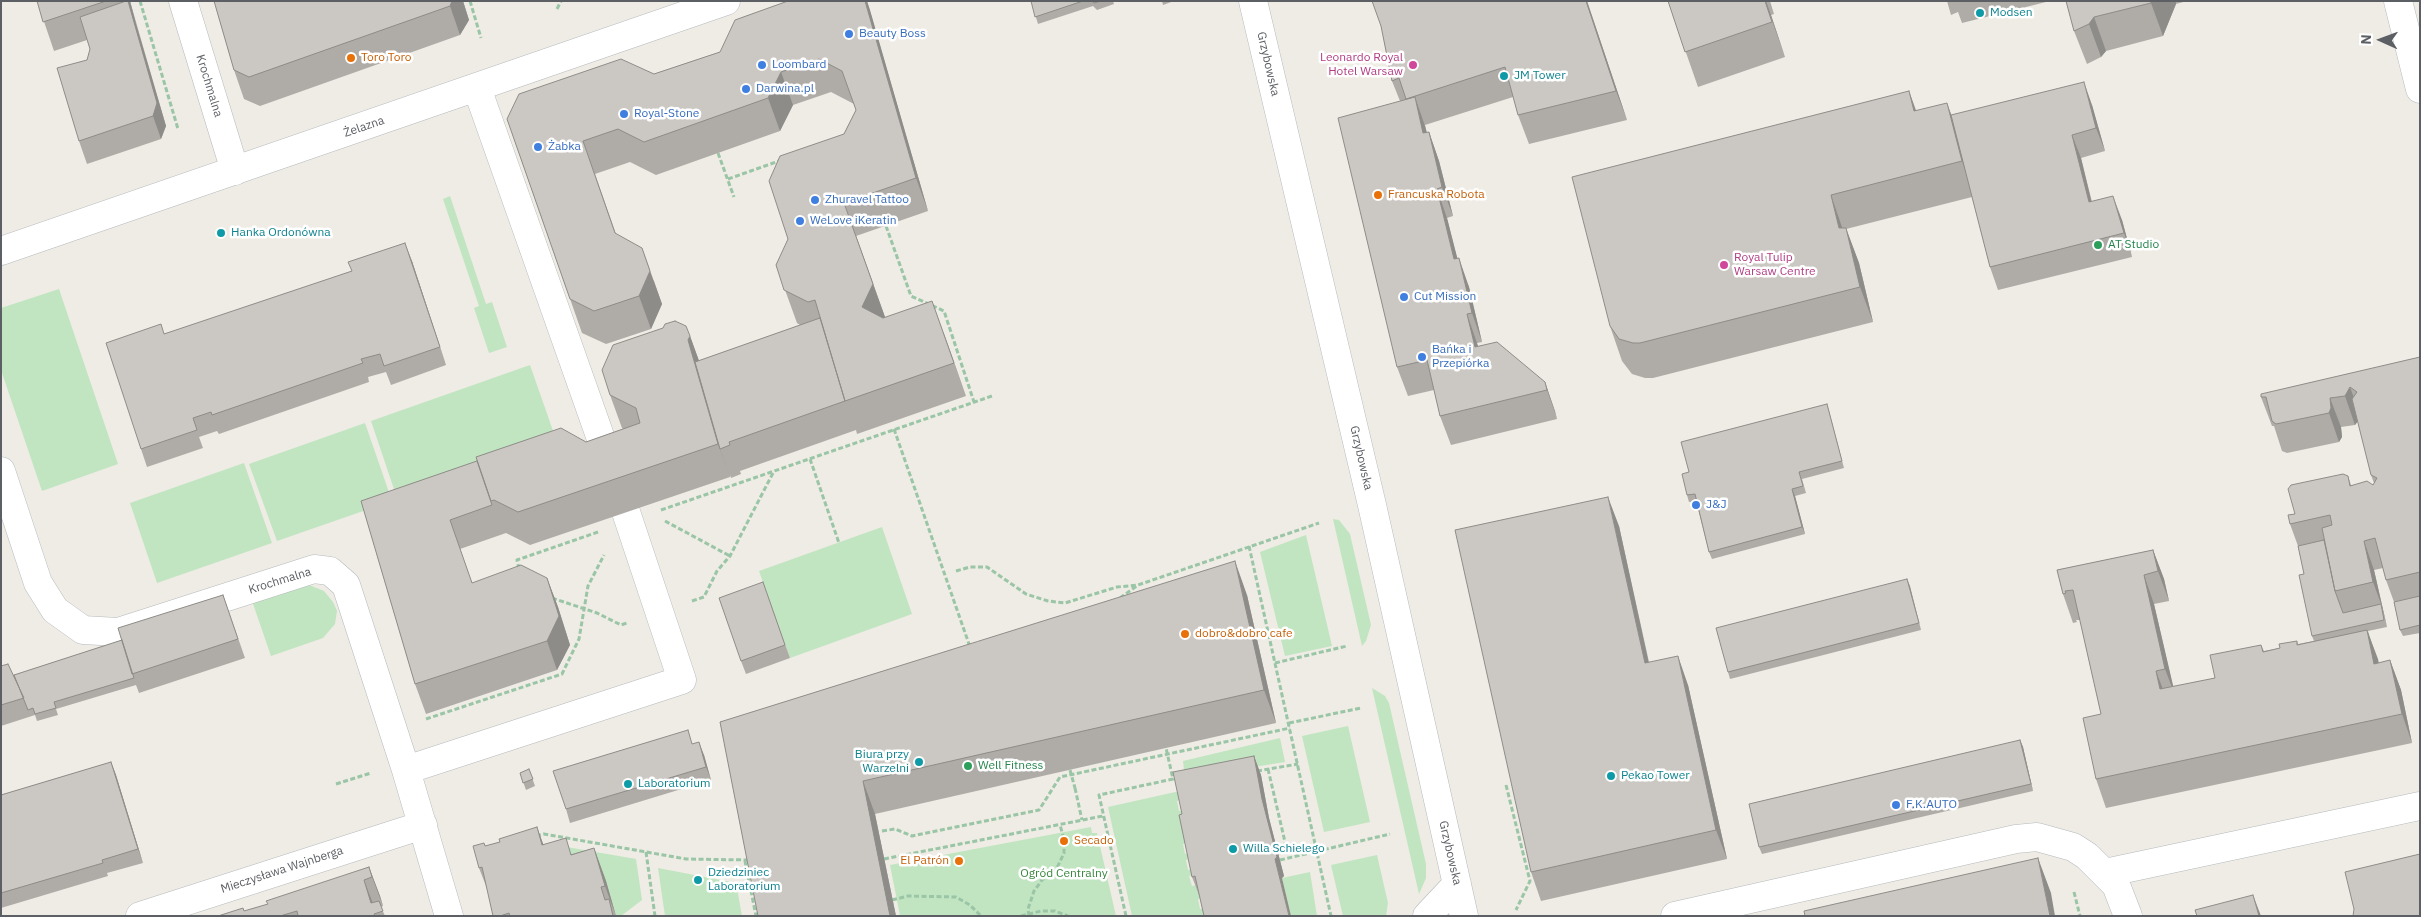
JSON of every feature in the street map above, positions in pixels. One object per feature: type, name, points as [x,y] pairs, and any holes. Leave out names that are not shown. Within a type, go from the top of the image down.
[{"type":"street","name":"Krochmalna","points":[[183,1],[236,171]]},
{"type":"street","name":"Żelazna","points":[[1,251],[726,1]]},
{"type":"street","name":"Grzybowska","points":[[1253,1],[1372,506],[1464,916]]},
{"type":"street","points":[[2398,1],[2420,89]]},
{"type":"street","points":[[477,88],[612,470]]},
{"type":"street","name":"Krochmalna","points":[[1,471],[38,583],[55,610],[83,630],[118,632],[314,569],[330,572],[346,585],[423,825],[448,916]]},
{"type":"street","points":[[406,770],[682,680],[631,518]]},
{"type":"street","points":[[2105,873],[2420,806]]},
{"type":"street","name":"Mieczysława Wajnberga","points":[[140,916],[423,825]]},
{"type":"street","points":[[1675,916],[2016,839],[2037,837],[2073,847],[2105,873],[2116,886],[2128,916]]},
{"type":"street","points":[[1427,916],[1457,884]]},
{"type":"path","points":[[140,1],[178,129]]},
{"type":"path","points":[[470,1],[481,38]]},
{"type":"path","points":[[557,9],[561,1]]},
{"type":"path","points":[[718,153],[734,197]]},
{"type":"path","points":[[728,179],[782,160]]},
{"type":"path","points":[[886,226],[911,296],[944,311],[974,402]]},
{"type":"path","points":[[516,560],[631,518],[992,396]]},
{"type":"path","points":[[894,429],[968,648],[976,645]]},
{"type":"path","points":[[810,458],[839,543]]},
{"type":"path","points":[[631,518],[730,556]]},
{"type":"path","points":[[427,718],[562,674],[579,639],[588,586],[631,518]]},
{"type":"path","points":[[956,571],[970,567],[987,568],[1026,594],[1048,601],[1065,603],[1117,587],[1138,585],[1319,523]]},
{"type":"path","points":[[1249,546],[1331,916]]},
{"type":"path","points":[[1111,601],[1120,598],[1138,585]]},
{"type":"path","points":[[1275,663],[1347,646]]},
{"type":"path","points":[[882,831],[895,829],[912,836],[1038,810],[1060,778],[1361,708]]},
{"type":"path","points":[[1166,748],[1173,779]]},
{"type":"path","points":[[1254,772],[1298,764]]},
{"type":"path","points":[[1268,769],[1289,858]]},
{"type":"path","points":[[336,784],[379,770]]},
{"type":"path","points":[[1070,770],[1082,820]]},
{"type":"path","points":[[1126,916],[1099,795],[1173,779],[1178,781]]},
{"type":"path","points":[[1506,785],[1530,881],[1516,910]]},
{"type":"path","points":[[884,859],[1103,816]]},
{"type":"path","points":[[1029,914],[1034,892],[1042,880],[1056,870],[1064,853],[1064,839],[1060,825]]},
{"type":"path","points":[[526,839],[544,834],[686,859],[745,861],[753,859]]},
{"type":"path","points":[[1280,860],[1390,834]]},
{"type":"path","points":[[646,852],[655,916]]},
{"type":"path","points":[[745,861],[756,916]]},
{"type":"path","points":[[2072,887],[2080,916]]},
{"type":"path","points":[[892,900],[908,896],[956,896],[970,905],[981,916]]},
{"type":"path","points":[[1021,916],[1055,911],[1068,916]]},
{"type":"green space","points":[[450,196],[486,304],[492,302],[507,347],[489,353],[474,308],[479,306],[443,199]]},
{"type":"green space","points":[[59,289],[118,464],[42,491],[1,370],[1,308]]},
{"type":"green space","points":[[530,365],[559,448],[399,504],[371,421]]},
{"type":"green space","points":[[365,423],[392,501],[277,541],[249,464]]},
{"type":"green space","points":[[244,463],[272,543],[157,583],[130,503]]},
{"type":"green space","points":[[1333,519],[1339,520],[1350,534],[1371,625],[1366,641],[1362,646]]},
{"type":"green space","points":[[882,527],[912,614],[790,658],[759,571]]},
{"type":"green space","points":[[1306,535],[1332,646],[1285,656],[1260,552]]},
{"type":"green space","points":[[304,583],[324,591],[333,602],[337,611],[335,624],[323,638],[271,656],[252,601]]},
{"type":"green space","points":[[1372,688],[1385,696],[1389,703],[1426,864],[1426,878],[1419,894]]},
{"type":"green space","points":[[1348,726],[1370,822],[1324,832],[1302,736]]},
{"type":"green space","points":[[1280,738],[1285,762],[1185,778],[1183,761]]},
{"type":"green space","points":[[1180,791],[1182,799],[1177,801],[1179,811],[1184,810],[1188,843],[1183,844],[1185,854],[1190,853],[1191,859],[1186,860],[1188,870],[1194,869],[1195,875],[1189,876],[1192,886],[1197,885],[1203,898],[1198,899],[1200,909],[1205,908],[1207,915],[1132,916],[1108,807]]},
{"type":"green space","name":"Ogród Centralny","points":[[1091,827],[1092,833],[1097,833],[1116,916],[900,916],[890,865]]},
{"type":"green space","points":[[561,846],[636,859],[642,900],[621,916],[616,916]]},
{"type":"green space","points":[[1377,855],[1388,903],[1386,916],[1343,916],[1331,865]]},
{"type":"green space","points":[[658,868],[736,883],[742,916],[665,916]]},
{"type":"green space","points":[[1310,872],[1317,916],[1290,916],[1282,878]]},
{"type":"building","points":[[37,1],[106,1],[43,22]]},
{"type":"building","points":[[128,1],[157,103],[153,116],[79,141],[57,68],[87,60],[90,49],[80,17]]},
{"type":"building","points":[[214,1],[452,1],[450,6],[249,77],[234,70]]},
{"type":"building","points":[[788,1],[865,1],[916,178],[844,203],[873,284],[862,307],[883,318],[932,301],[954,363],[845,401],[815,300],[808,302],[784,290],[776,265],[788,239],[769,181],[780,156],[844,134],[856,110],[842,71],[819,59],[781,72],[768,98],[644,142],[618,129],[583,141],[615,233],[642,248],[650,271],[639,296],[594,311],[570,299],[507,119],[519,94],[621,59],[654,74],[720,52],[735,20]]},
{"type":"building","points":[[1031,1],[1083,1],[1035,17]]},
{"type":"building","name":"JM Tower","points":[[1372,1],[1586,1],[1616,91],[1518,115],[1505,67],[1406,99],[1399,78],[1392,81],[1381,26]]},
{"type":"building","points":[[1668,1],[1765,1],[1772,22],[1685,52]]},
{"type":"building","points":[[2066,1],[2151,1],[2151,3],[2094,17],[2089,24],[2074,31]]},
{"type":"building","points":[[2084,82],[2096,128],[2072,135],[2089,202],[2113,196],[2124,233],[1990,267],[1951,115]]},
{"type":"building","points":[[1909,91],[1914,111],[1947,103],[1962,161],[1831,195],[1839,228],[1846,228],[1860,287],[1640,343],[1619,339],[1610,326],[1572,177]]},
{"type":"building","points":[[1415,97],[1423,133],[1429,132],[1442,187],[1437,189],[1454,259],[1459,258],[1472,313],[1467,314],[1475,347],[1497,342],[1545,382],[1547,390],[1440,416],[1427,360],[1397,367],[1338,118]]},
{"type":"building","points":[[405,243],[440,347],[384,366],[380,354],[361,359],[363,363],[212,415],[211,412],[193,418],[197,430],[141,449],[106,343],[161,324],[164,334],[352,271],[348,262]]},
{"type":"building","points":[[820,318],[845,401],[729,442],[730,445],[720,449],[695,362]]},
{"type":"building","points":[[675,321],[686,326],[690,336],[688,340],[718,444],[518,512],[494,500],[491,501],[476,457],[561,428],[586,442],[640,423],[636,408],[610,395],[602,370],[613,345],[663,328],[665,324]]},
{"type":"building","points":[[2420,357],[2420,572],[2386,580],[2375,538],[2364,541],[2373,582],[2335,591],[2322,528],[2332,525],[2330,515],[2290,524],[2288,515],[2295,514],[2288,489],[2291,485],[2343,474],[2348,476],[2350,486],[2367,481],[2373,485],[2377,478],[2371,475],[2352,399],[2357,392],[2350,387],[2345,396],[2330,398],[2331,408],[2329,413],[2276,424],[2272,421],[2266,397],[2261,397],[2261,394]]},
{"type":"building","points":[[1827,404],[1842,461],[1799,472],[1803,486],[1792,489],[1802,527],[1709,552],[1695,494],[1687,495],[1682,474],[1689,472],[1681,442]]},
{"type":"building","points":[[477,461],[492,505],[450,520],[472,583],[521,565],[547,578],[559,616],[547,641],[415,684],[361,501]]},
{"type":"building","name":"Pekao Tower","points":[[1608,497],[1645,663],[1678,656],[1716,830],[1531,872],[1455,530]]},
{"type":"building","points":[[2324,540],[2335,591],[2343,613],[2381,604],[2384,620],[2312,636],[2299,575],[2304,574],[2298,546]]},
{"type":"building","points":[[2153,550],[2158,571],[2144,575],[2165,669],[2156,671],[2160,689],[2215,678],[2210,655],[2261,645],[2263,652],[2280,648],[2279,644],[2297,641],[2297,645],[2367,630],[2374,664],[2390,660],[2402,714],[2096,779],[2083,718],[2101,714],[2073,590],[2065,591],[2066,593],[2063,594],[2057,570]]},
{"type":"building","name":"Biura przy Warzelni","points":[[1235,561],[1264,690],[863,781],[890,916],[758,916],[720,722]]},
{"type":"building","points":[[1907,579],[1919,623],[1728,672],[1716,628]]},
{"type":"building","points":[[763,582],[785,645],[741,661],[719,598]]},
{"type":"building","points":[[223,595],[238,639],[132,674],[118,628]]},
{"type":"building","points":[[2420,596],[2420,625],[2400,630],[2394,602]]},
{"type":"building","points":[[122,640],[134,678],[54,702],[56,708],[35,714],[33,708],[28,710],[14,675]]},
{"type":"building","points":[[8,664],[24,698],[1,705],[1,666]]},
{"type":"building","name":"Laboratorium","points":[[688,730],[692,744],[699,742],[706,767],[566,809],[553,771]]},
{"type":"building","points":[[2020,740],[2031,784],[1759,847],[1749,804]]},
{"type":"building","name":"Willa Schielego","points":[[1254,756],[1289,916],[1204,916],[1195,876],[1192,877],[1179,815],[1182,814],[1173,772]]},
{"type":"building","points":[[111,762],[138,849],[102,860],[103,863],[1,893],[1,795]]},
{"type":"building","points":[[529,769],[533,779],[523,783],[520,773]]},
{"type":"building","points":[[537,827],[542,845],[566,838],[571,855],[594,848],[605,886],[601,887],[605,900],[609,899],[613,916],[510,916],[509,913],[493,916],[482,867],[479,868],[473,846],[484,843],[485,846],[500,842],[499,839]]},
{"type":"building","points":[[2420,854],[2420,916],[2353,916],[2354,909],[2345,872]]},
{"type":"building","points":[[2038,858],[2050,916],[1805,916],[1804,911]]},
{"type":"building","points":[[369,867],[372,877],[364,880],[371,903],[379,901],[383,911],[374,914],[375,916],[298,916],[297,911],[280,916],[218,916],[243,908],[244,911],[268,904],[266,901]]},
{"type":"building","points":[[2253,895],[2259,916],[2197,916],[2195,910]]},
{"type":"place","name":"Modsen","points":[[1980,13]]},
{"type":"place","name":"Beauty Boss","points":[[849,34]]},
{"type":"place","name":"Toro Toro","points":[[351,58]]},
{"type":"place","name":"Loombard","points":[[762,65]]},
{"type":"place","name":"Leonardo Royal Hotel Warsaw","points":[[1413,65]]},
{"type":"place","name":"JM Tower","points":[[1504,76]]},
{"type":"place","name":"Darwina.pl","points":[[746,89]]},
{"type":"place","name":"Royal-Stone","points":[[624,114]]},
{"type":"place","name":"Żabka","points":[[538,147]]},
{"type":"place","name":"Francuska Robota","points":[[1378,195]]},
{"type":"place","name":"Zhuravel Tattoo","points":[[815,200]]},
{"type":"place","name":"WeLove iKeratin","points":[[800,221]]},
{"type":"place","name":"Hanka Ordonówna","points":[[221,233]]},
{"type":"place","name":"AT Studio","points":[[2098,245]]},
{"type":"place","name":"Royal Tulip Warsaw Centre","points":[[1724,265]]},
{"type":"place","name":"Cut Mission","points":[[1404,297]]},
{"type":"place","name":"Bańka i Przepiórka","points":[[1422,357]]},
{"type":"place","name":"J&J","points":[[1696,505]]},
{"type":"place","name":"dobro&dobro cafe","points":[[1185,634]]},
{"type":"place","name":"Biura przy Warzelni","points":[[919,762]]},
{"type":"place","name":"Well Fitness","points":[[968,766]]},
{"type":"place","name":"Pekao Tower","points":[[1611,776]]},
{"type":"place","name":"Laboratorium","points":[[628,784]]},
{"type":"place","name":"F.K.AUTO","points":[[1896,805]]},
{"type":"place","name":"Secado","points":[[1064,841]]},
{"type":"place","name":"Willa Schielego","points":[[1233,849]]},
{"type":"place","name":"El Patrón","points":[[959,861]]},
{"type":"place","name":"Dziedziniec Laboratorium","points":[[698,880]]}]
